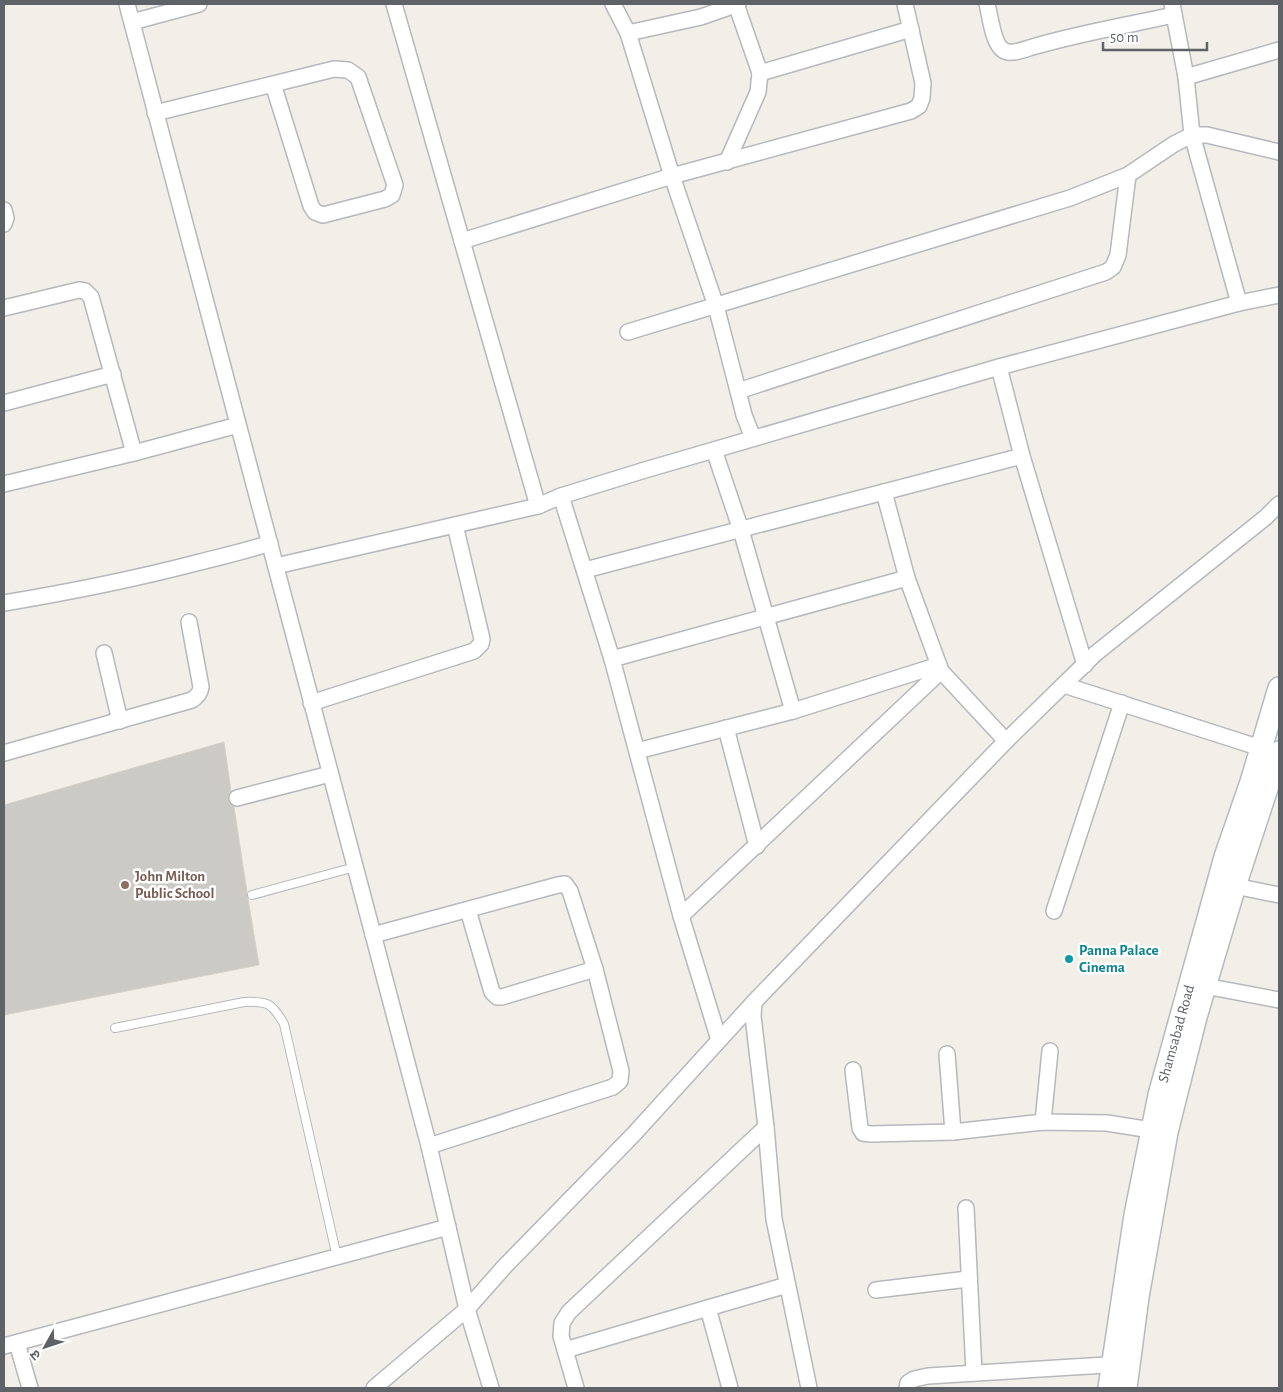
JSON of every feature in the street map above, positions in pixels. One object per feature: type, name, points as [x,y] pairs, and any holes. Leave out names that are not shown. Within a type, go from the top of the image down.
[{"type":"main road","name":"Shamsabad Road","points":[[1109,1388],[1120,1364],[1138,1297],[1167,1132],[1205,986],[1234,886],[1275,779],[1273,751],[1279,688]]},
{"type":"main road","name":"Shamsabad Road","points":[[1126,1388],[1120,1364],[1135,1214],[1163,1078],[1225,858],[1273,751]]},
{"type":"street","points":[[127,4],[429,1146],[466,1309],[491,1388]]},
{"type":"street","points":[[132,22],[199,4]]},
{"type":"street","points":[[394,4],[538,506]]},
{"type":"street","points":[[613,4],[628,33],[672,176],[716,306],[744,415],[753,438]]},
{"type":"street","points":[[628,33],[701,17],[737,4],[760,73],[758,92],[727,162]]},
{"type":"street","points":[[462,241],[672,176],[911,111],[918,106],[922,98],[922,83],[905,4]]},
{"type":"street","points":[[987,4],[996,42],[1001,49],[1007,52],[1015,52],[1173,9],[1186,77],[1192,135],[1239,303]]},
{"type":"street","points":[[760,73],[911,29]]},
{"type":"street","points":[[1186,77],[1279,50]]},
{"type":"street","points":[[156,112],[334,69],[348,70],[358,77],[395,185],[392,195],[385,199],[323,215],[315,212],[311,206],[273,84]]},
{"type":"street","points":[[628,332],[1070,198],[1128,175],[1174,144],[1192,135],[1207,135],[1279,152]]},
{"type":"street","points":[[738,391],[1106,272],[1113,267],[1118,255],[1128,175]]},
{"type":"street","points":[[4,210],[6,218],[4,224]]},
{"type":"street","points":[[4,308],[79,290],[85,291],[92,297],[134,453]]},
{"type":"street","points":[[276,566],[538,506],[561,496],[753,438],[999,367],[1239,303],[1279,295]]},
{"type":"street","points":[[999,367],[1022,456],[1085,665]]},
{"type":"street","points":[[4,403],[113,374]]},
{"type":"street","points":[[4,484],[134,453],[238,425]]},
{"type":"street","points":[[714,450],[741,530],[793,711]]},
{"type":"street","points":[[585,570],[1022,456]]},
{"type":"street","points":[[884,492],[907,578],[940,668],[949,682],[1006,741]]},
{"type":"street","points":[[561,496],[612,659],[681,916],[719,1040]]},
{"type":"street","points":[[374,1388],[466,1309],[632,1135],[754,1002],[1006,741],[1085,665],[1279,504]]},
{"type":"street","points":[[312,702],[474,651],[479,647],[482,639],[455,525]]},
{"type":"street","points":[[4,602],[49,596],[158,573],[270,543]]},
{"type":"street","points":[[612,659],[907,578]]},
{"type":"street","points":[[4,753],[192,700],[200,693],[201,688],[189,622]]},
{"type":"street","points":[[104,653],[120,721]]},
{"type":"street","points":[[637,751],[793,711],[940,668]]},
{"type":"street","points":[[681,916],[757,846],[940,668]]},
{"type":"street","points":[[1064,685],[1273,751]]},
{"type":"street","points":[[1054,912],[1122,703]]},
{"type":"street","points":[[726,728],[757,846]]},
{"type":"street","points":[[237,798],[330,774]]},
{"type":"street","points":[[373,935],[558,884],[565,884],[570,891],[595,969],[621,1071],[620,1081],[614,1087],[429,1146]]},
{"type":"street","points":[[1234,886],[1279,895]]},
{"type":"street","points":[[468,910],[492,992],[496,997],[502,997],[595,969]]},
{"type":"street","points":[[1205,986],[1279,1000]]},
{"type":"street","points":[[754,1002],[753,1016],[774,1219],[809,1388]]},
{"type":"street","points":[[1043,1122],[1050,1051]]},
{"type":"street","points":[[947,1054],[953,1132]]},
{"type":"street","points":[[853,1070],[860,1128],[863,1132],[870,1134],[953,1132],[1043,1122],[1108,1123],[1151,1130]]},
{"type":"street","points":[[576,1388],[561,1336],[562,1324],[569,1312],[766,1128]]},
{"type":"street","points":[[966,1208],[974,1373]]},
{"type":"street","points":[[30,1388],[11,1345],[448,1227]]},
{"type":"street","points":[[876,1290],[968,1279]]},
{"type":"street","points":[[565,1350],[787,1285]]},
{"type":"street","points":[[708,1308],[730,1388]]},
{"type":"street","points":[[907,1388],[908,1383],[914,1379],[928,1376],[1120,1364]]},
{"type":"lane","points":[[252,895],[355,867]]},
{"type":"lane","points":[[116,1028],[244,1002],[262,1001],[276,1008],[284,1024],[337,1257]]},
{"type":"building","name":"John Milton Public School","points":[[224,742],[231,791],[228,795],[228,800],[234,807],[259,965],[4,1015],[4,805]]},
{"type":"place","name":"John Milton Public School","points":[[125,885]]},
{"type":"place","name":"Panna Palace Cinema","points":[[1069,959]]}]
